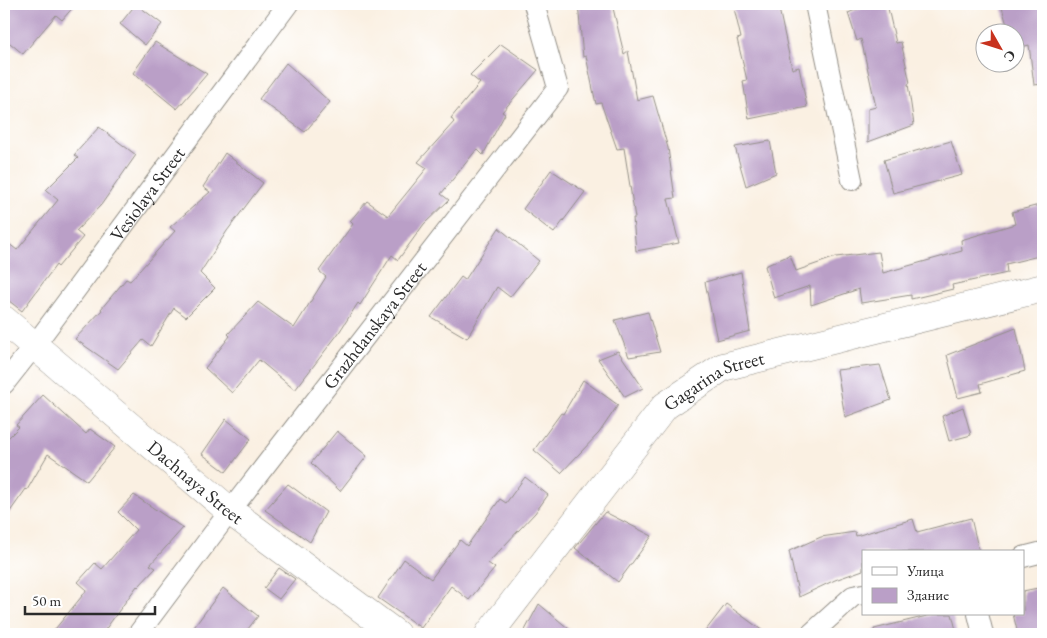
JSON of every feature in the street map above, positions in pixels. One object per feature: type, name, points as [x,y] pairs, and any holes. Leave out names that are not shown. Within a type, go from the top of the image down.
[{"type":"main road","name":"Gagarina Street","points":[[489,634],[665,406],[724,367],[1043,288]]},
{"type":"main road","name":"Dachnaya Street","points":[[4,320],[230,512],[396,634]]},
{"type":"street","name":"Vesiolaya Street","points":[[4,384],[288,4]]},
{"type":"street","name":"Grazhdanskaya Street","points":[[138,634],[558,88],[534,4]]},
{"type":"street","points":[[815,4],[852,180]]},
{"type":"street","points":[[1024,557],[1043,552]]},
{"type":"street","points":[[811,634],[853,596],[862,594]]},
{"type":"street","points":[[978,616],[983,634]]},
{"type":"building","points":[[4,4],[76,4],[62,20],[56,15],[23,54],[4,38]]},
{"type":"building","points":[[136,4],[162,24],[145,45],[120,24]]},
{"type":"building","points":[[578,4],[612,4],[624,54],[628,51],[637,100],[653,96],[668,148],[675,198],[668,199],[679,243],[636,251],[633,218],[635,218],[624,148],[617,149],[601,103],[596,104],[586,56],[583,57]]},
{"type":"building","points":[[733,4],[778,4],[792,69],[799,67],[807,107],[749,119],[743,81],[747,80],[737,39],[741,38]]},
{"type":"building","points":[[870,4],[887,4],[896,43],[901,42],[910,83],[908,84],[914,125],[868,142],[868,109],[876,107],[861,39],[857,41],[848,13]]},
{"type":"building","points":[[1001,4],[1043,4],[1043,84],[1034,85],[1029,45],[1024,46],[1024,22],[1006,22]]},
{"type":"building","points":[[155,42],[207,74],[177,109],[133,73]]},
{"type":"building","points":[[501,44],[538,70],[502,112],[505,114],[483,155],[477,149],[441,194],[449,200],[424,224],[398,260],[392,255],[360,305],[358,303],[338,334],[295,390],[259,360],[232,393],[205,368],[230,336],[228,334],[258,302],[294,328],[326,277],[319,271],[353,224],[350,221],[367,201],[388,216],[427,168],[418,162],[454,122],[451,118],[480,83],[470,75]]},
{"type":"building","points":[[286,63],[330,102],[305,132],[259,99]]},
{"type":"building","points":[[99,127],[136,155],[101,205],[76,231],[83,237],[58,267],[56,265],[22,311],[4,297],[4,240],[17,250],[58,200],[46,190],[78,158],[74,155]]},
{"type":"building","points":[[770,141],[776,173],[746,186],[735,147]]},
{"type":"building","points":[[951,141],[962,175],[893,193],[884,160]]},
{"type":"building","points":[[225,153],[263,183],[227,231],[200,273],[215,288],[186,317],[174,308],[151,346],[143,340],[118,369],[75,339],[102,310],[126,279],[130,281],[175,231],[170,227],[210,192],[203,187]]},
{"type":"building","points":[[551,170],[585,192],[554,233],[523,209]]},
{"type":"building","points":[[1043,204],[1043,255],[1006,264],[1007,273],[952,285],[953,289],[911,299],[911,295],[861,303],[859,289],[811,305],[810,286],[774,298],[765,266],[790,255],[796,271],[836,257],[879,252],[883,273],[962,251],[961,240],[1015,224],[1012,212]]},
{"type":"building","points":[[499,228],[539,261],[510,297],[497,287],[467,338],[431,317],[461,277],[465,280]]},
{"type":"building","points":[[741,272],[750,331],[717,340],[705,282]]},
{"type":"building","points":[[648,312],[660,352],[629,357],[615,320]]},
{"type":"building","points":[[1016,328],[1025,371],[980,384],[982,392],[958,398],[947,355]]},
{"type":"building","points":[[618,351],[643,388],[625,397],[598,359]]},
{"type":"building","points":[[880,365],[891,400],[845,417],[837,370]]},
{"type":"building","points":[[583,380],[618,405],[599,433],[561,473],[534,450],[561,413],[563,414]]},
{"type":"building","points":[[43,395],[86,434],[90,429],[115,447],[87,481],[48,454],[27,490],[4,520],[4,442],[19,427],[16,425]]},
{"type":"building","points":[[963,407],[971,435],[949,441],[942,416]]},
{"type":"building","points":[[226,419],[251,439],[226,472],[202,454]]},
{"type":"building","points":[[337,431],[367,456],[340,491],[311,463]]},
{"type":"building","points":[[525,477],[548,495],[535,513],[488,563],[495,568],[469,600],[451,586],[421,628],[378,598],[404,559],[431,579],[460,540],[467,546],[500,499],[506,503]]},
{"type":"building","points":[[288,484],[326,512],[310,542],[265,510]]},
{"type":"building","points":[[134,495],[183,528],[150,565],[156,568],[137,586],[102,634],[51,634],[87,590],[78,582],[95,563],[102,569],[136,530],[118,512]]},
{"type":"building","points":[[605,512],[652,536],[618,582],[575,548]]},
{"type":"building","points":[[971,518],[979,550],[862,550],[862,570],[835,580],[799,597],[789,551],[821,537],[855,532],[856,536],[913,519],[917,532]]},
{"type":"building","points":[[279,568],[295,579],[279,599],[264,588]]},
{"type":"building","points":[[1043,587],[1043,632],[1018,634],[1014,616],[1024,616],[1024,591]]},
{"type":"building","points":[[223,588],[258,616],[244,634],[189,634]]},
{"type":"building","points":[[539,604],[575,634],[523,634]]},
{"type":"building","points":[[726,604],[767,634],[703,634]]},
{"type":"building","points":[[927,616],[952,616],[957,634],[875,634],[874,629]]}]
